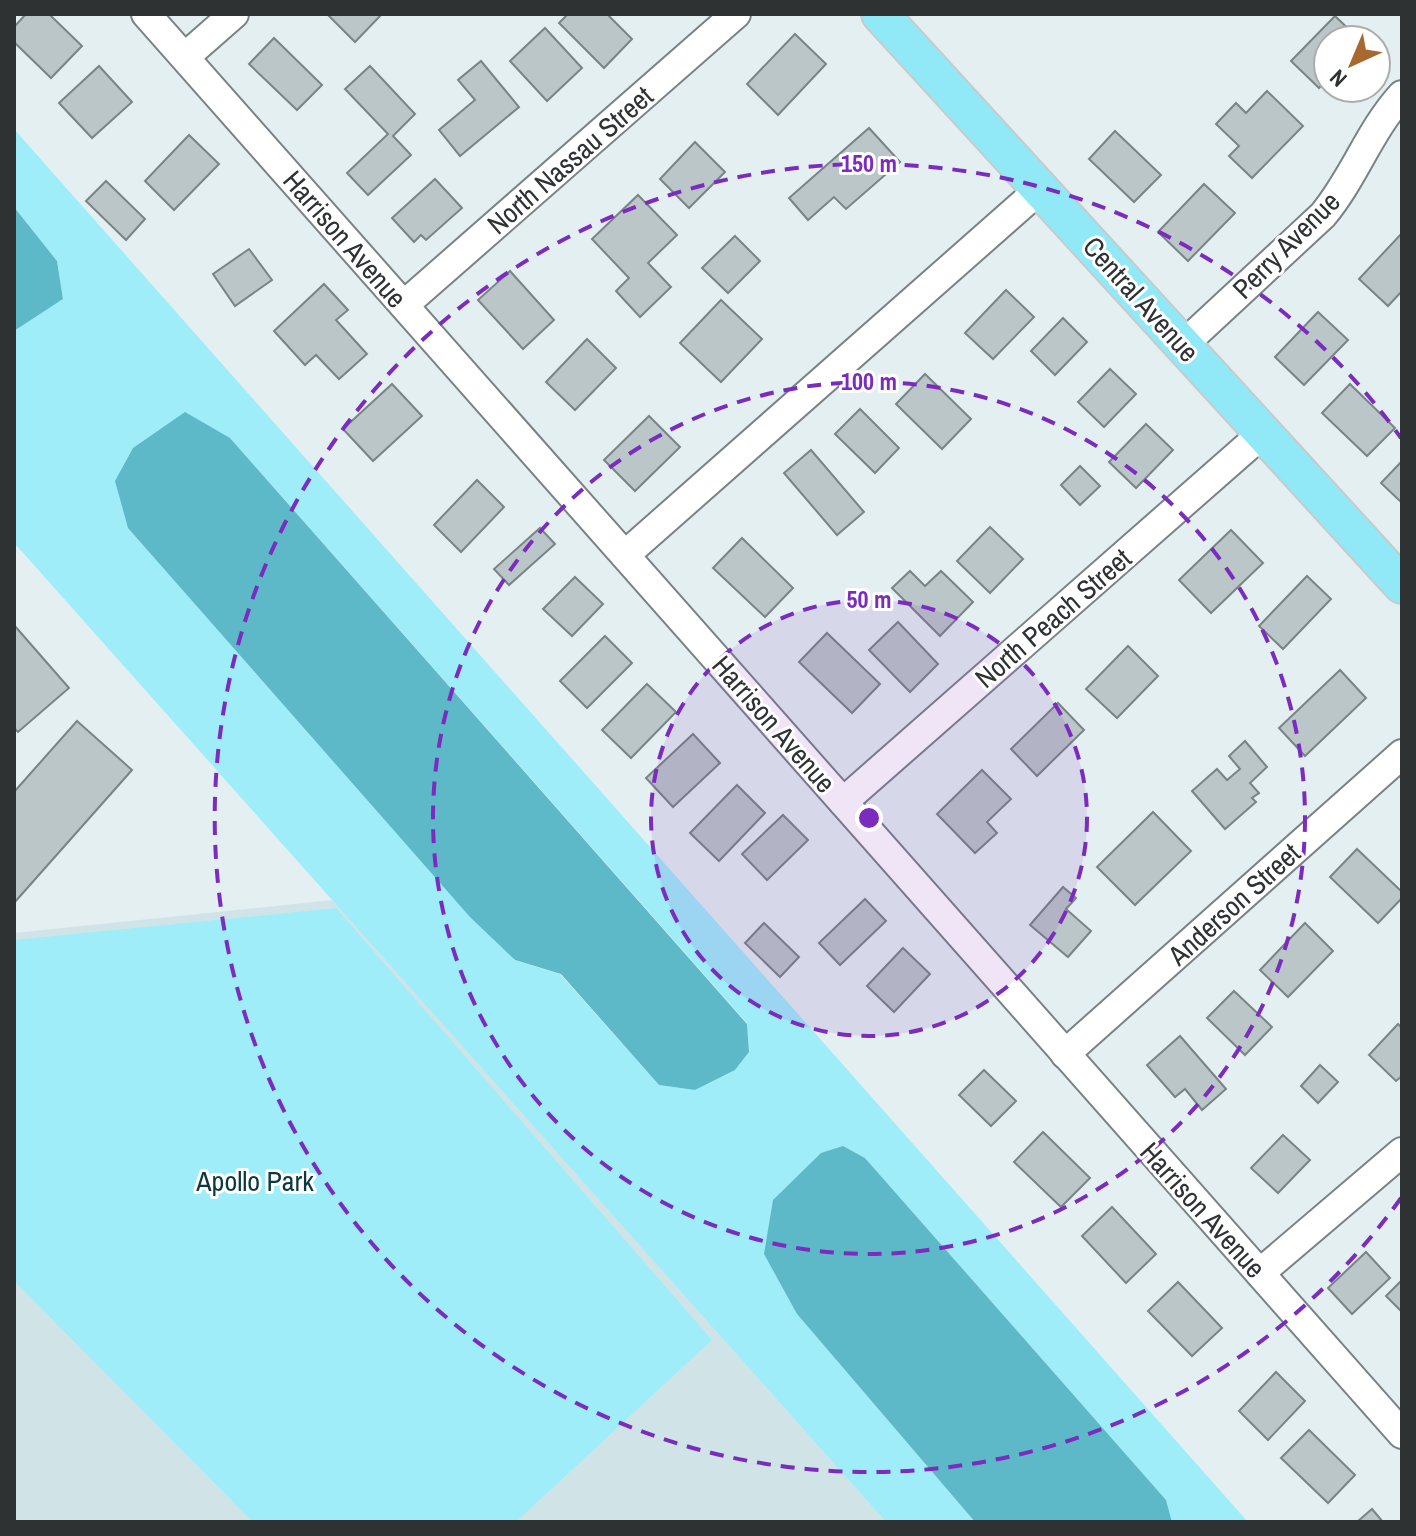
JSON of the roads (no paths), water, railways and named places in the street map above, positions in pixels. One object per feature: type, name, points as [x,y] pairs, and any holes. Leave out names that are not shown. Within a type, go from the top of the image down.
[{"type":"main road","name":"Central Avenue","points":[[880,14],[1402,585]]},
{"type":"street","name":"Harrison Avenue","points":[[146,14],[1402,1434]]},
{"type":"street","points":[[185,57],[234,14]]},
{"type":"street","name":"North Nassau Street","points":[[404,305],[729,16]]},
{"type":"street","name":"Perry Avenue","points":[[1183,345],[1323,215],[1340,194],[1377,126],[1402,95]]},
{"type":"street","points":[[625,555],[1040,189]]},
{"type":"street","name":"North Peach Street","points":[[843,802],[1263,433]]},
{"type":"street","name":"Anderson Street","points":[[1065,1054],[1402,754]]},
{"type":"street","points":[[1260,1273],[1402,1152]]},
{"type":"park label","name":"Apollo Park","points":[[255,1181]]}]
